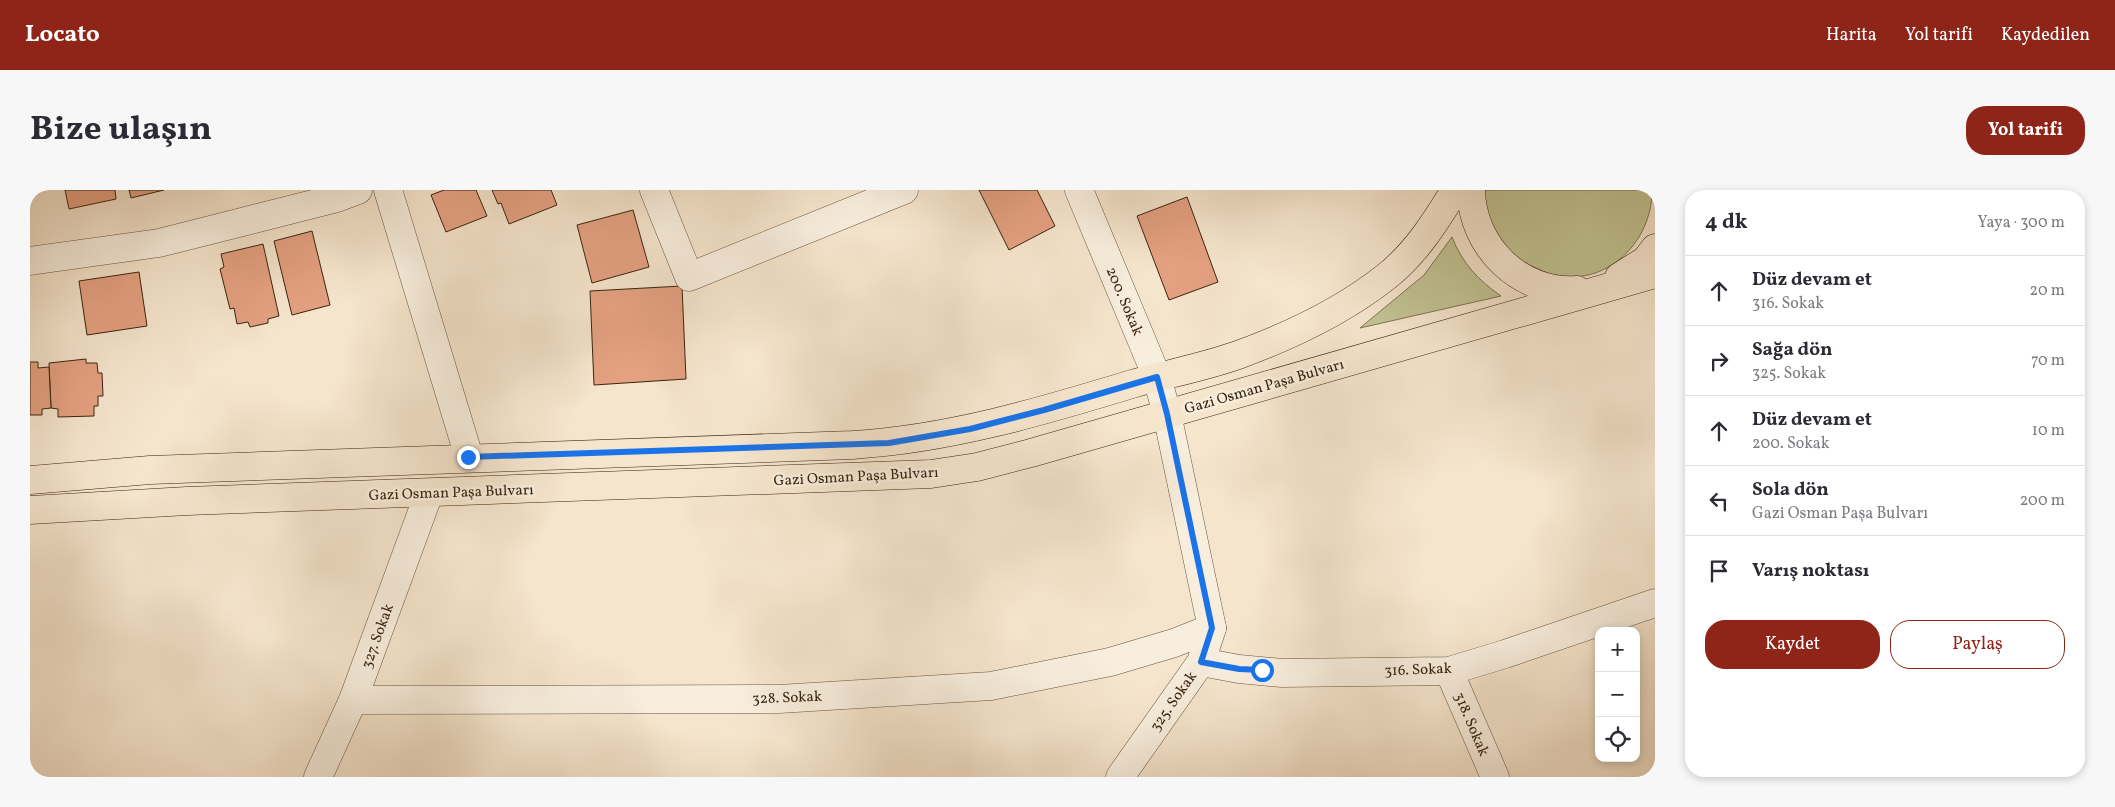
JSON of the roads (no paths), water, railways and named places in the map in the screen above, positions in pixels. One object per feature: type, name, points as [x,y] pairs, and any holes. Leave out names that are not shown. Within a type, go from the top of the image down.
[{"type":"main road","name":"Gazi Osman Paşa Bulvarı","points":[[30,480],[150,470],[889,443],[970,429],[1237,355],[1308,326],[1349,304],[1388,275],[1415,248],[1454,190]]},
{"type":"main road","points":[[1471,190],[1472,208],[1479,230],[1495,256],[1519,276],[1547,288],[1562,291],[1600,289],[1646,260],[1655,248]]},
{"type":"main road","name":"Gazi Osman Paşa Bulvarı","points":[[30,510],[187,501],[931,474],[977,467],[1013,458],[1655,274]]},
{"type":"street","points":[[30,260],[159,244],[337,198],[358,190]]},
{"type":"street","points":[[388,190],[468,457]]},
{"type":"street","points":[[654,190],[689,278],[904,190]]},
{"type":"street","name":"200. Sokak","points":[[1078,190],[1157,377],[1167,414]]},
{"type":"street","name":"325. Sokak","points":[[1120,777],[1201,662],[1212,628],[1167,414]]},
{"type":"street","name":"327. Sokak","points":[[318,777],[353,700],[429,493]]},
{"type":"street","name":"316. Sokak","points":[[1201,662],[1239,669],[1282,673],[1449,671],[1515,651],[1655,603]]},
{"type":"street","name":"328. Sokak","points":[[353,700],[779,699],[991,686],[1110,662],[1174,643],[1212,628]]},
{"type":"street","name":"318. Sokak","points":[[1449,671],[1495,777]]}]
